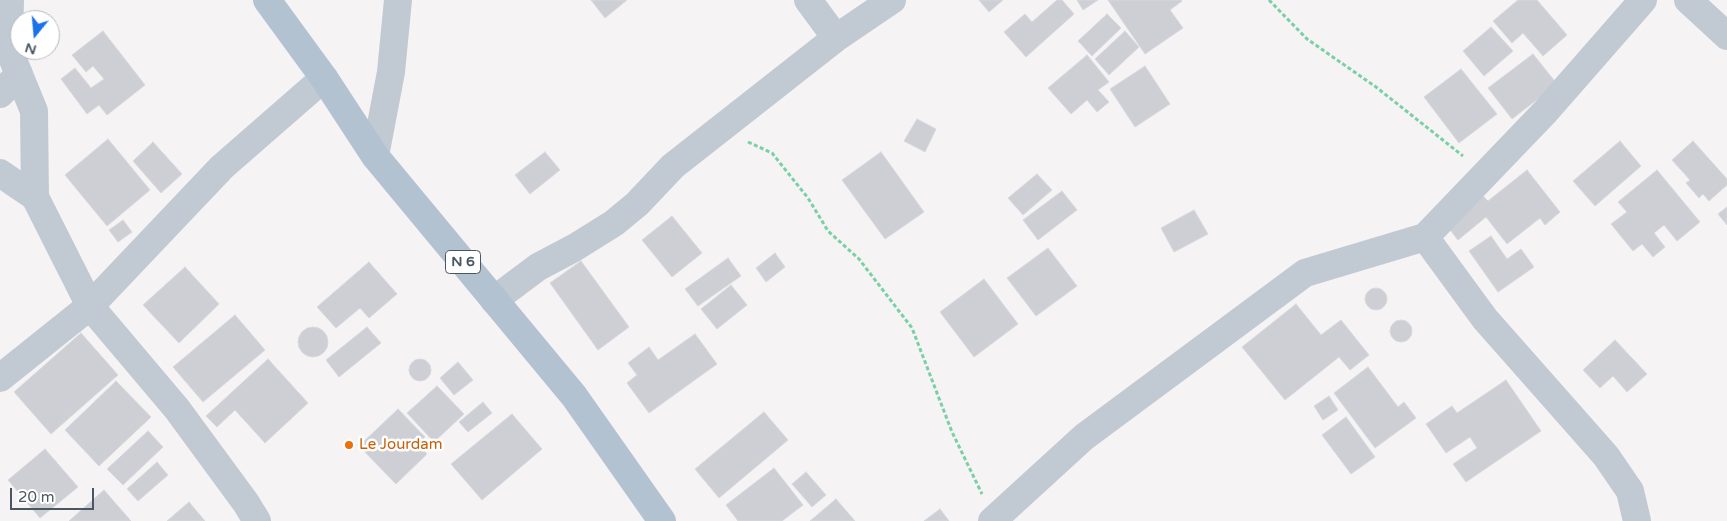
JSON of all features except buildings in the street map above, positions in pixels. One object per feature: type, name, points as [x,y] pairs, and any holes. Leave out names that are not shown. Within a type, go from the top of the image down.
[{"type":"main road","name":"N 6","points":[[267,0],[324,78],[375,156],[574,396],[662,521]]},
{"type":"street","points":[[10,0],[9,50],[34,111],[35,197],[90,306],[177,409],[246,503],[257,521]]},
{"type":"street","points":[[375,156],[391,72],[398,0]]},
{"type":"street","points":[[808,0],[836,38]]},
{"type":"street","points":[[494,300],[538,267],[574,248],[614,223],[637,204],[673,166],[836,38],[892,0]]},
{"type":"street","points":[[993,520],[1084,437],[1305,273],[1425,237],[1546,112],[1643,0]]},
{"type":"street","points":[[1688,0],[1727,36]]},
{"type":"street","points":[[0,94],[19,74]]},
{"type":"street","points":[[0,378],[90,306],[222,167],[324,78]]},
{"type":"street","points":[[0,173],[35,197]]},
{"type":"street","points":[[1425,237],[1485,319],[1606,456],[1630,491],[1637,521]]},
{"type":"path","points":[[1269,0],[1307,39],[1376,87],[1486,173]]},
{"type":"path","points":[[720,130],[772,153],[808,198],[828,231],[859,259],[912,328],[952,432],[993,520]]},
{"type":"place","name":"Le Jourdam","points":[[349,445]]}]
